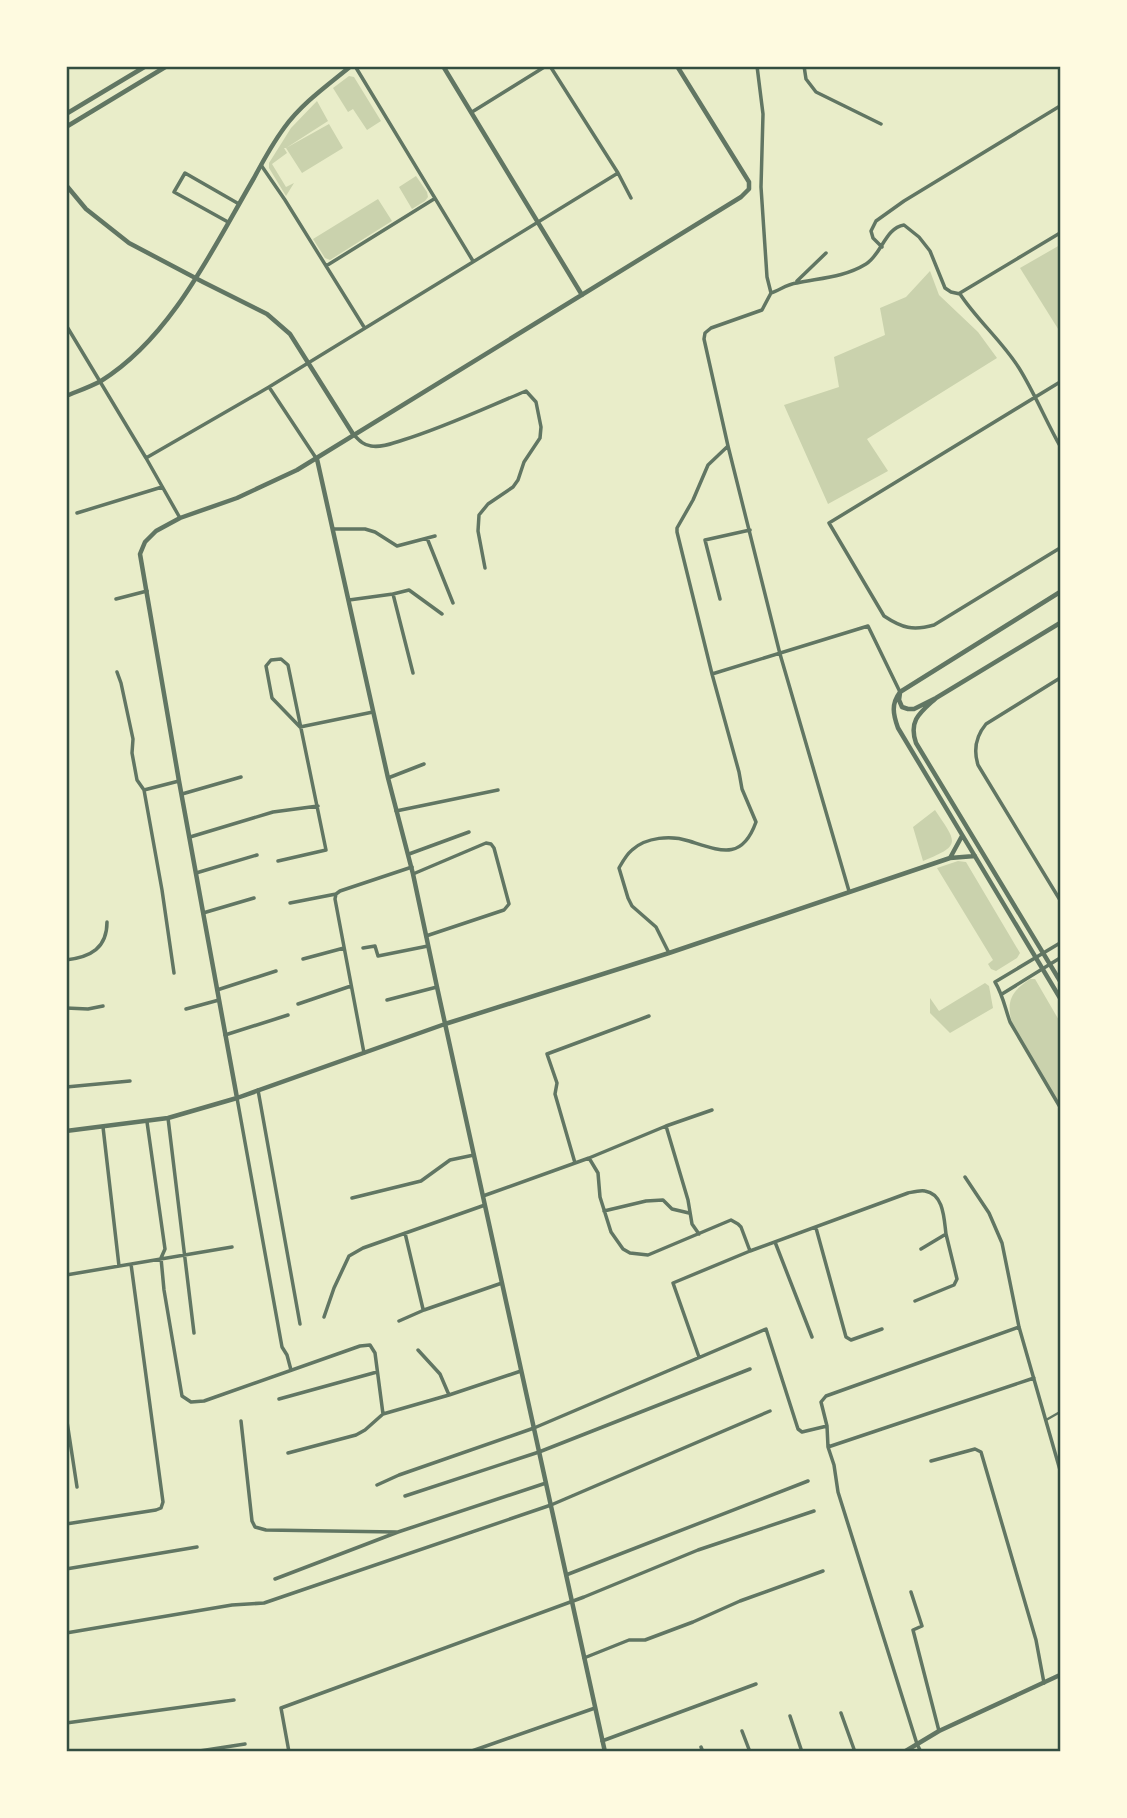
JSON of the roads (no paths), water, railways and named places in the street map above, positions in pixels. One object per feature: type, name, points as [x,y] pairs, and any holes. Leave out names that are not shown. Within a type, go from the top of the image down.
[{"type":"street","points":[[66,114],[146,66]]},
{"type":"street","points":[[66,127],[167,66]]},
{"type":"street","points":[[66,396],[100,381],[135,354],[158,330],[196,279],[284,128],[307,103],[353,66],[473,261]]},
{"type":"street","points":[[443,66],[582,295]]},
{"type":"street","points":[[472,112],[548,66],[618,173],[631,198]]},
{"type":"street","points":[[291,1370],[282,1347],[140,554],[145,542],[156,531],[180,518],[278,480],[317,459],[353,434],[732,204],[744,194],[750,186],[677,66]]},
{"type":"street","points":[[757,66],[764,114],[761,187],[767,277],[771,293]]},
{"type":"street","points":[[804,66],[806,79],[816,92],[881,124]]},
{"type":"street","points":[[882,247],[873,238],[871,231],[876,221],[904,201],[1060,106]]},
{"type":"street","points":[[261,165],[364,327]]},
{"type":"street","points":[[228,222],[174,192],[185,173],[239,204]]},
{"type":"street","points":[[146,458],[270,387],[618,173]]},
{"type":"street","points":[[66,185],[86,209],[129,243],[267,314],[290,334],[353,434],[361,442],[374,447],[388,444],[444,426],[526,391],[536,402],[541,427],[540,438],[524,462],[513,487],[488,504],[479,515],[478,531],[485,568]]},
{"type":"street","points":[[326,266],[434,199]]},
{"type":"street","points":[[849,891],[780,654],[704,339],[705,333],[711,328],[762,310],[771,293],[795,283],[822,279],[862,266],[877,255],[895,228],[904,225],[930,251],[945,288],[960,294],[1018,366],[1060,446]]},
{"type":"street","points":[[960,294],[1060,233]]},
{"type":"street","points":[[795,283],[826,253]]},
{"type":"street","points":[[66,325],[180,518]]},
{"type":"street","points":[[1060,382],[829,523],[884,617],[908,628],[934,625],[1060,548]]},
{"type":"street","points":[[270,387],[317,459],[388,778],[413,871],[605,1752]]},
{"type":"street","points":[[669,953],[656,927],[638,913],[628,898],[619,868],[626,856],[633,848],[660,838],[689,841],[720,851],[735,849],[751,836],[757,822],[742,789],[677,528],[708,466],[729,446]]},
{"type":"street","points":[[77,513],[162,487]]},
{"type":"street","points":[[334,529],[365,529],[375,532],[402,550]]},
{"type":"street","points":[[720,599],[705,540],[750,530]]},
{"type":"street","points":[[397,546],[435,536]]},
{"type":"street","points":[[427,538],[453,603]]},
{"type":"street","points":[[349,600],[409,590],[442,614]]},
{"type":"street","points":[[116,599],[147,591]]},
{"type":"street","points":[[1060,592],[900,692],[894,699],[893,708],[898,728],[1060,998]]},
{"type":"street","points":[[393,594],[413,673]]},
{"type":"street","points":[[712,674],[868,626],[900,692],[902,707],[914,709],[1060,623]]},
{"type":"street","points":[[278,860],[327,850],[288,665],[281,659],[271,660],[266,666],[272,698],[300,727]]},
{"type":"street","points":[[117,672],[133,739],[132,753],[137,780],[144,790],[174,973]]},
{"type":"street","points":[[1060,678],[986,724],[979,734],[975,752],[978,765],[1060,900]]},
{"type":"street","points":[[936,698],[915,720],[916,743],[1060,981]]},
{"type":"street","points":[[300,727],[373,712]]},
{"type":"street","points":[[388,778],[425,764]]},
{"type":"street","points":[[182,794],[241,777]]},
{"type":"street","points":[[144,790],[179,781]]},
{"type":"street","points":[[396,811],[498,790]]},
{"type":"street","points":[[190,837],[273,812],[318,806]]},
{"type":"street","points":[[409,854],[469,832]]},
{"type":"street","points":[[950,858],[963,835]]},
{"type":"street","points":[[290,903],[336,894],[413,871],[486,843],[491,844],[508,908],[426,936]]},
{"type":"street","points":[[196,873],[257,855]]},
{"type":"street","points":[[66,1131],[168,1118],[237,1098],[445,1024],[669,953],[849,891],[950,858],[975,856]]},
{"type":"street","points":[[336,894],[364,1053]]},
{"type":"street","points":[[203,914],[254,898]]},
{"type":"street","points":[[66,960],[83,957],[95,950],[107,934],[107,922]]},
{"type":"street","points":[[1060,943],[995,982],[1013,1027],[1060,1107]]},
{"type":"street","points":[[363,948],[375,946],[378,956],[428,946]]},
{"type":"street","points":[[303,959],[344,948]]},
{"type":"street","points":[[1002,994],[1060,958]]},
{"type":"street","points":[[217,990],[276,971]]},
{"type":"street","points":[[298,1004],[351,986]]},
{"type":"street","points":[[387,1000],[437,988]]},
{"type":"street","points":[[186,1009],[219,1000]]},
{"type":"street","points":[[66,1008],[88,1009],[103,1006]]},
{"type":"street","points":[[225,1035],[288,1015]]},
{"type":"street","points":[[575,1163],[555,1094],[557,1083],[547,1054],[649,1016]]},
{"type":"street","points":[[66,1087],[130,1081]]},
{"type":"street","points":[[258,1090],[300,1324]]},
{"type":"street","points":[[483,1196],[712,1110]]},
{"type":"street","points":[[168,1118],[194,1333]]},
{"type":"street","points":[[147,1122],[165,1250],[161,1258],[164,1290],[182,1396],[191,1402],[204,1401],[360,1346],[370,1345],[375,1353],[383,1414]]},
{"type":"street","points":[[667,1126],[692,1224],[699,1234]]},
{"type":"street","points":[[103,1127],[119,1266]]},
{"type":"street","points":[[352,1198],[421,1181],[450,1160],[474,1155]]},
{"type":"street","points":[[589,1158],[598,1173],[600,1197],[614,1238],[630,1253],[648,1255],[728,1221],[741,1227],[750,1251]]},
{"type":"street","points":[[965,1177],[989,1213],[1002,1243],[1019,1327],[1060,1470]]},
{"type":"street","points":[[699,1357],[673,1283],[775,1241],[922,1190],[930,1192],[943,1210],[957,1279],[954,1285],[915,1301]]},
{"type":"street","points":[[604,1211],[646,1201],[663,1200],[672,1209],[689,1213]]},
{"type":"street","points":[[324,1317],[349,1256],[363,1248],[485,1205]]},
{"type":"street","points":[[816,1228],[846,1337],[851,1340],[882,1329]]},
{"type":"street","points":[[405,1233],[424,1310]]},
{"type":"street","points":[[921,1249],[946,1234]]},
{"type":"street","points":[[775,1241],[811,1337]]},
{"type":"street","points":[[66,1275],[232,1247]]},
{"type":"street","points":[[66,1524],[156,1510],[161,1508],[163,1502],[131,1264]]},
{"type":"street","points":[[398,1321],[502,1283]]},
{"type":"street","points":[[921,1752],[838,1492],[821,1402],[826,1396],[1019,1327]]},
{"type":"street","points":[[377,1485],[534,1428],[766,1329],[799,1429],[802,1432],[827,1426]]},
{"type":"street","points":[[418,1350],[440,1374],[449,1395]]},
{"type":"street","points":[[405,1496],[540,1452],[750,1369]]},
{"type":"street","points":[[288,1452],[356,1435],[383,1414],[521,1371]]},
{"type":"street","points":[[279,1399],[377,1372]]},
{"type":"street","points":[[828,1447],[1034,1378]]},
{"type":"street","points":[[66,1633],[232,1605],[264,1603],[551,1505],[770,1411]]},
{"type":"street","points":[[1046,1420],[1060,1412]]},
{"type":"street","points":[[66,1415],[77,1487]]},
{"type":"street","points":[[242,1421],[252,1521],[255,1527],[266,1530],[398,1532]]},
{"type":"street","points":[[931,1461],[975,1449],[981,1452],[1036,1640],[1044,1683]]},
{"type":"street","points":[[566,1574],[808,1480]]},
{"type":"street","points":[[275,1579],[398,1532],[546,1483]]},
{"type":"street","points":[[289,1752],[281,1707],[572,1602],[698,1550],[814,1511]]},
{"type":"street","points":[[66,1569],[197,1547]]},
{"type":"street","points":[[584,1658],[629,1640],[645,1640],[823,1571]]},
{"type":"street","points":[[911,1592],[922,1626],[913,1630],[939,1731]]},
{"type":"street","points":[[904,1752],[939,1731],[1060,1675]]},
{"type":"street","points":[[602,1741],[756,1684]]},
{"type":"street","points":[[66,1723],[234,1700]]},
{"type":"street","points":[[469,1752],[595,1708]]},
{"type":"street","points":[[841,1713],[855,1752]]},
{"type":"street","points":[[790,1716],[802,1752]]},
{"type":"street","points":[[742,1731],[750,1752]]},
{"type":"street","points":[[193,1752],[245,1744]]}]
